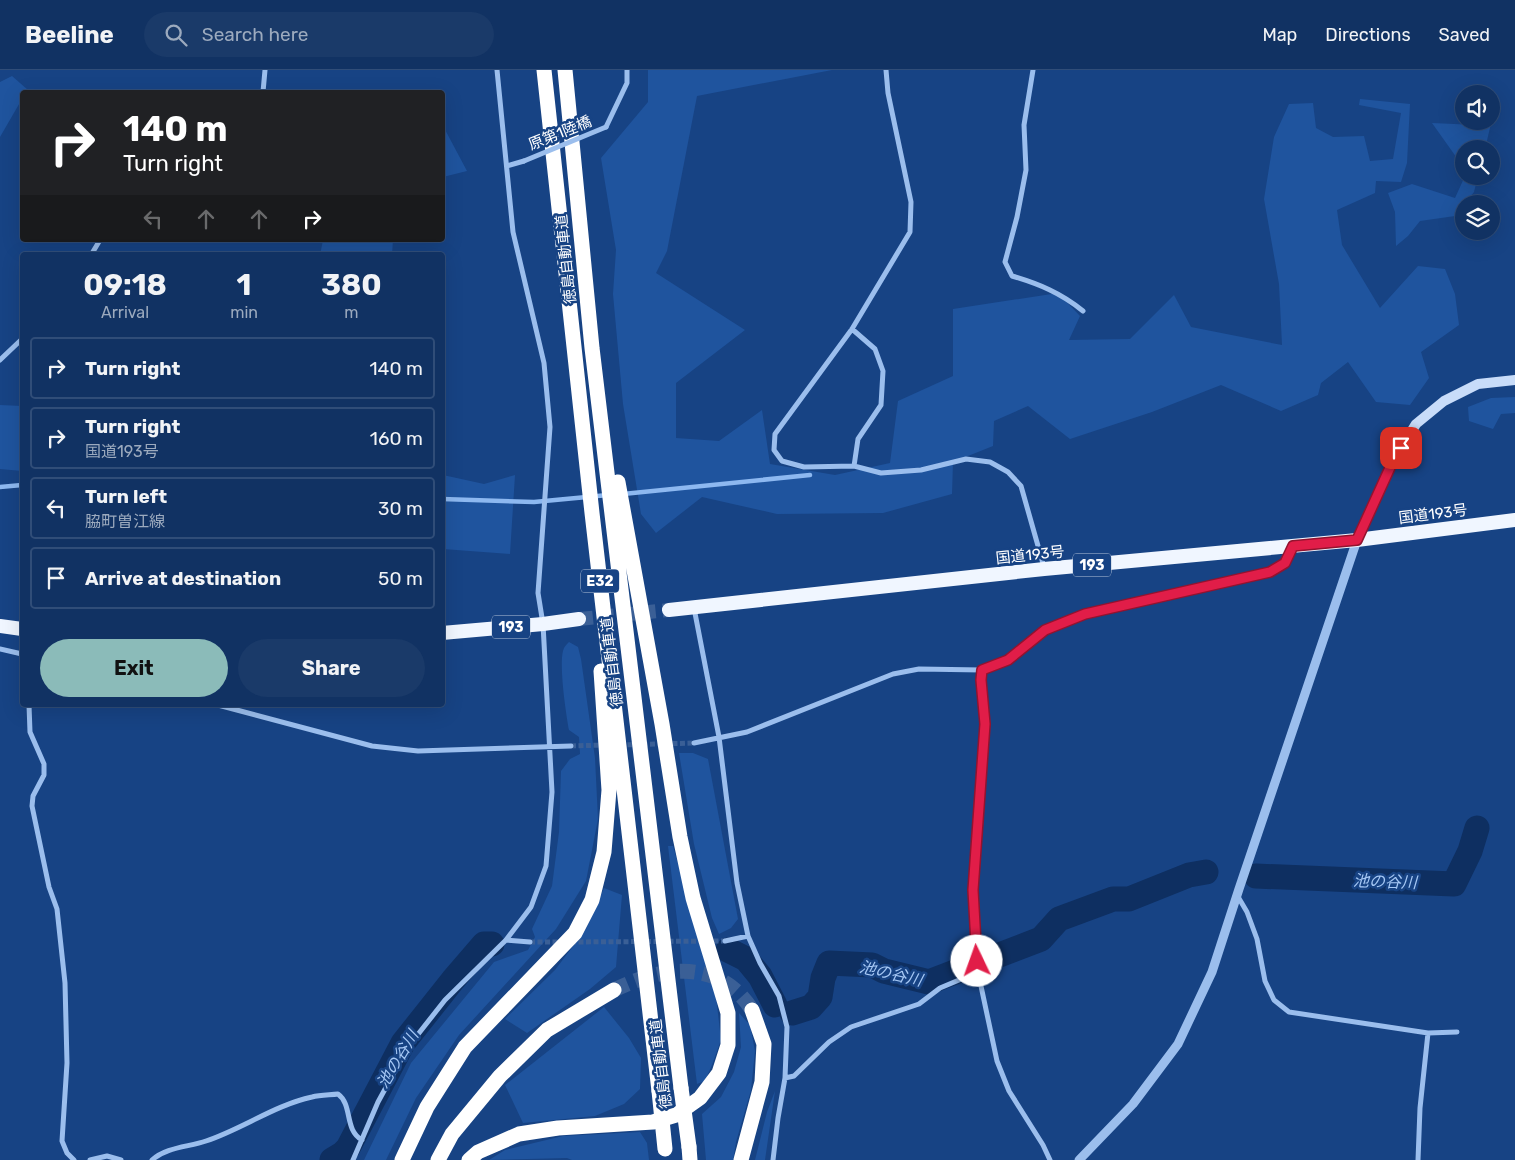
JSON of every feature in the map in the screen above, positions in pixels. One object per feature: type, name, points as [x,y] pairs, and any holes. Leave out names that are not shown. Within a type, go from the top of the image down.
[{"type":"highway","name":"徳島自動車道","points":[[544,70],[592,513],[666,1154]]},
{"type":"highway","name":"徳島自動車道","points":[[564,70],[592,348],[690,1153]]},
{"type":"highway","points":[[468,1160],[478,1152],[519,1134],[558,1128],[653,1122],[676,1115],[700,1098],[719,1073],[728,1045],[728,1013],[693,898],[680,837],[641,610],[592,348]]},
{"type":"highway","points":[[402,1160],[427,1107],[466,1047],[575,933],[592,900],[604,852],[608,790],[592,513]]},
{"type":"highway","name":"国道193号","points":[[669,610],[1044,569],[1357,540],[1515,520]]},
{"type":"highway","name":"193","points":[[445,633],[579,619]]},
{"type":"highway","points":[[0,626],[20,629]]},
{"type":"highway","points":[[438,1160],[452,1134],[500,1076],[547,1030],[614,990]]},
{"type":"highway","points":[[741,1160],[762,1082],[764,1044],[752,1010]]},
{"type":"main road","points":[[1357,540],[1393,461],[1416,424],[1444,401],[1478,384],[1515,380]]},
{"type":"street","points":[[263,90],[265,70]]},
{"type":"street","points":[[353,1160],[359,1138],[408,1047],[445,1000],[506,940],[531,907],[546,866],[552,792],[551,746],[544,624],[538,593],[550,427],[544,363],[513,232],[498,70]]},
{"type":"street","name":"原第1陸橋","points":[[507,166],[524,161],[606,127],[627,83],[626,70]]},
{"type":"street","points":[[886,70],[888,93],[911,202],[910,232],[852,329],[775,434],[774,450],[782,461],[804,467],[854,466],[881,473],[921,470],[966,459],[990,462],[1008,472],[1021,486],[1043,559],[1044,569]]},
{"type":"street","points":[[1033,70],[1024,125],[1026,170],[1017,217],[1005,262],[1012,276],[1041,285],[1083,311]]},
{"type":"street","points":[[852,329],[875,349],[883,371],[881,404],[858,439],[854,466]]},
{"type":"street","points":[[0,360],[20,341]]},
{"type":"street","points":[[1079,1160],[1133,1104],[1178,1044],[1212,972],[1357,540]]},
{"type":"street","points":[[694,743],[747,732],[893,674],[919,669],[982,670],[1008,660],[1045,630],[1085,614],[1270,572],[1285,563],[1293,546]]},
{"type":"street","points":[[694,608],[719,737],[737,883],[748,936],[760,963],[779,996],[787,1028],[785,1078],[773,1160]]},
{"type":"street","points":[[0,649],[20,654]]},
{"type":"street","points":[[982,670],[981,680],[985,724],[973,890],[977,967],[997,1060],[1009,1092],[1050,1160]]},
{"type":"street","points":[[28,707],[30,732],[44,764],[44,775],[33,796],[32,806],[49,887],[57,909],[65,983],[68,1062],[62,1141],[74,1160]]},
{"type":"street","points":[[226,707],[372,746],[418,751],[572,746]]},
{"type":"street","points":[[1237,895],[1247,912],[1257,939],[1265,981],[1274,1000],[1289,1012],[1428,1033],[1457,1032]]},
{"type":"street","points":[[725,940],[748,936]]},
{"type":"street","points":[[506,940],[530,942]]},
{"type":"street","points":[[785,1078],[794,1076],[829,1042],[851,1027],[919,1004],[940,988],[977,967]]},
{"type":"street","points":[[1418,1160],[1420,1108],[1428,1033]]},
{"type":"street","points":[[152,1160],[156,1156],[174,1149],[206,1141],[283,1107],[311,1097],[338,1094],[343,1098],[352,1131],[359,1138]]},
{"type":"street","points":[[90,1160],[107,1156],[121,1160]]},
{"type":"shaded area","points":[[648,70],[832,70],[697,96],[667,251],[656,273],[745,330],[676,383],[676,438],[719,441],[762,410],[770,464],[835,475],[890,463],[898,401],[953,376],[953,309],[1058,293],[1080,316],[1069,340],[1130,339],[1174,295],[1191,327],[1282,345],[1279,284],[1264,199],[1274,137],[1289,104],[1313,103],[1316,128],[1333,137],[1364,136],[1370,161],[1393,159],[1401,113],[1359,105],[1360,99],[1410,104],[1407,163],[1401,182],[1376,181],[1375,193],[1337,210],[1342,245],[1380,308],[1418,266],[1445,269],[1455,294],[1459,325],[1421,352],[1429,378],[1410,405],[1376,402],[1348,362],[1321,383],[1318,395],[1281,411],[1221,385],[1152,412],[1070,439],[1028,406],[994,421],[993,446],[953,462],[952,494],[883,513],[777,514],[702,497],[656,533],[641,514],[623,404],[613,294],[616,250],[601,158],[648,102]]},
{"type":"shaded area","points":[[12,76],[28,90],[20,90],[20,102],[0,137],[0,82]]},
{"type":"shaded area","points":[[1432,123],[1455,124],[1455,130],[1489,130],[1487,140],[1455,140],[1455,155]]},
{"type":"shaded area","points":[[445,130],[467,171],[445,176]]},
{"type":"shaded area","points":[[1412,184],[1455,198],[1455,216],[1420,221],[1408,236],[1396,246],[1395,212],[1388,193]]},
{"type":"shaded area","points":[[1461,185],[1476,185],[1472,195],[1456,195]]},
{"type":"shaded area","points":[[323,242],[393,242],[392,252],[321,252]]},
{"type":"shaded area","points":[[1515,397],[1515,413],[1501,414],[1493,429],[1469,421],[1468,407],[1491,398]]},
{"type":"shaded area","points":[[0,405],[20,406],[20,471],[0,469]]},
{"type":"shaded area","points":[[445,475],[484,484],[515,475],[510,554],[445,549]]},
{"type":"shaded area","points":[[569,642],[578,647],[581,659],[595,758],[598,819],[586,881],[556,929],[459,1035],[416,1098],[386,1160],[364,1160],[411,1063],[494,962],[528,950],[535,937],[532,929],[552,886],[559,832],[561,771],[570,759],[580,754],[579,737],[569,730],[563,688],[562,655],[564,648]]},
{"type":"shaded area","points":[[679,753],[693,753],[708,759],[738,919],[731,928],[719,934],[712,918],[694,844]]},
{"type":"shaded area","points":[[668,846],[673,846],[716,996],[721,1040],[705,1081],[697,1084]]},
{"type":"shaded area","points":[[604,888],[622,895],[616,967],[590,989],[527,1033],[505,1019],[555,970],[586,929]]},
{"type":"shaded area","points":[[604,1007],[629,1038],[641,1058],[640,1089],[624,1104],[595,1116],[523,1123],[505,1085]]},
{"type":"shaded area","points":[[739,1013],[750,1025],[755,1051],[751,1090],[736,1142],[733,1160],[706,1160],[702,1114],[721,1097],[734,1072],[741,1047]]},
{"type":"shaded area","points":[[775,1091],[765,1160],[755,1160],[767,1112]]},
{"type":"shaded area","points":[[640,1132],[647,1143],[649,1160],[572,1160],[567,1158],[489,1160],[505,1150],[563,1136]]},
{"type":"waterway","points":[[623,494],[810,475]]},
{"type":"waterway","points":[[0,487],[20,485]]},
{"type":"waterway","points":[[445,499],[534,502],[608,495]]},
{"type":"waterway","name":"池の谷川","points":[[1256,876],[1454,884],[1470,851],[1477,828]]},
{"type":"waterway","name":"池の谷川","points":[[792,1013],[811,1007],[820,997],[823,978],[829,963],[872,965],[884,971],[929,982],[1041,939],[1059,919],[1113,899],[1129,899],[1189,875],[1206,872]]},
{"type":"waterway","name":"池の谷川","points":[[332,1160],[348,1148],[403,1043],[484,944],[492,944]]},
{"type":"waterway","name":"池の谷川","points":[[728,950],[746,959],[760,976],[775,1005]]},
{"type":"tunnel","points":[[579,619],[669,610]]},
{"type":"tunnel","points":[[620,745],[694,743]]},
{"type":"tunnel","points":[[571,746],[604,745]]},
{"type":"tunnel","points":[[571,942],[725,941]]},
{"type":"tunnel","points":[[530,942],[562,942]]},
{"type":"tunnel","points":[[614,990],[652,976],[670,972],[689,971],[707,974],[723,982],[739,993],[752,1010]]},
{"type":"route","points":[[977,961],[973,890],[985,724],[981,680],[982,670],[1008,660],[1045,630],[1085,614],[1270,572],[1285,563],[1293,546],[1357,540],[1393,461],[1401,448]]}]
